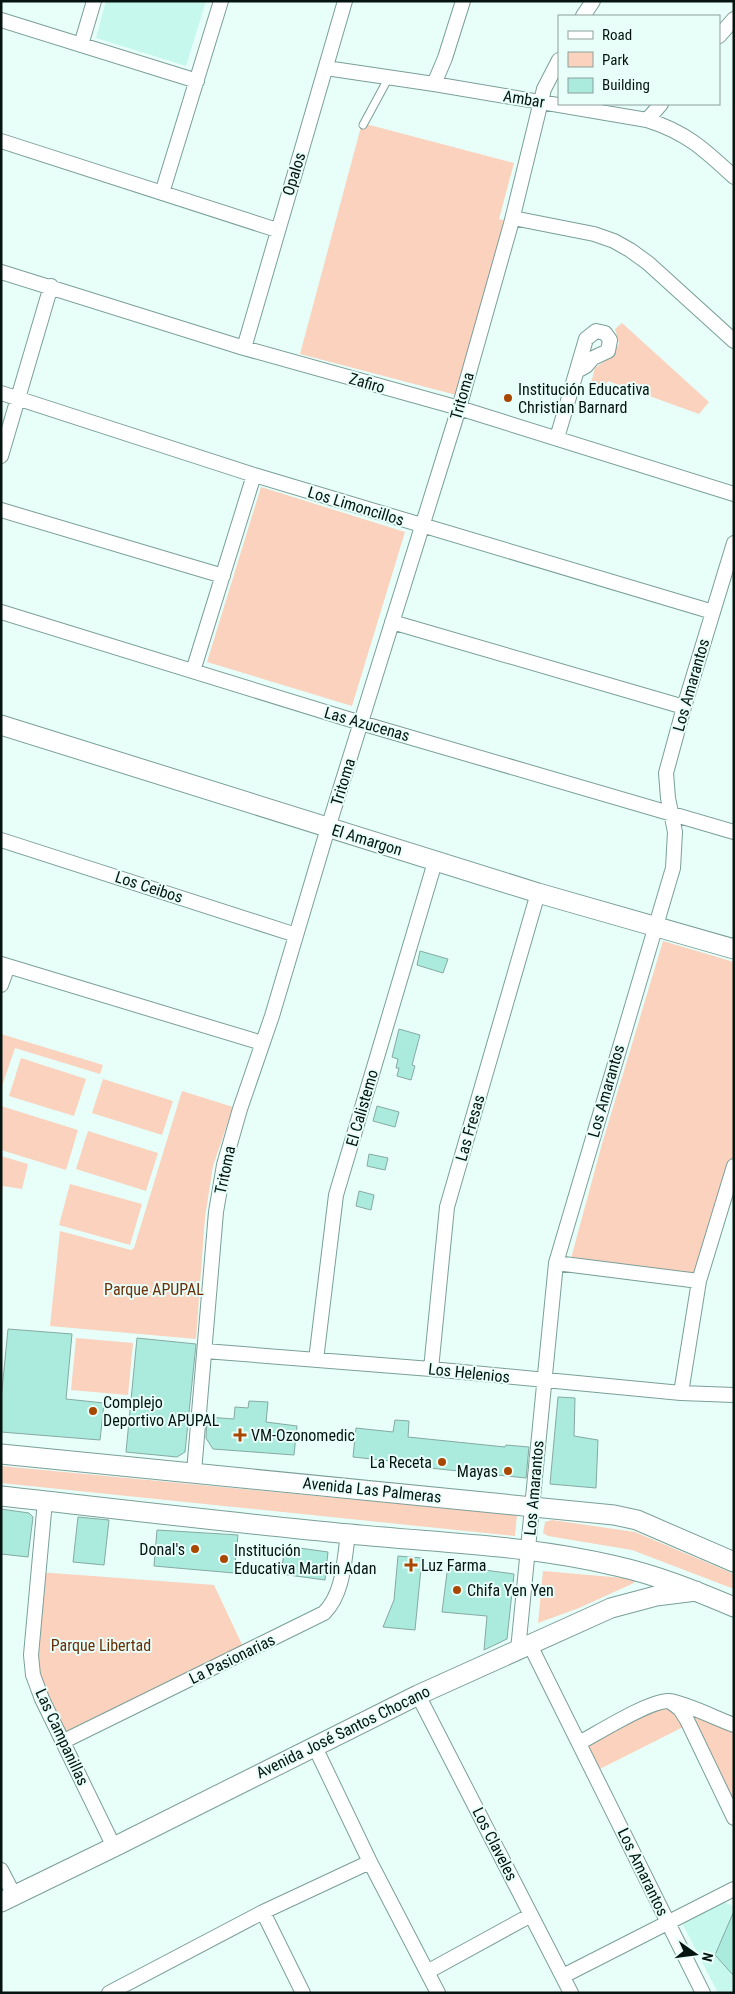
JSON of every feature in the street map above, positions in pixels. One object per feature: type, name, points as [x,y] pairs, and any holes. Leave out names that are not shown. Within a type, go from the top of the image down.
[{"type":"street","points":[[81,45],[94,1]]},
{"type":"street","points":[[162,193],[221,1]]},
{"type":"street","name":"Opalos","points":[[244,348],[345,1]]},
{"type":"street","points":[[434,84],[445,58],[463,1]]},
{"type":"street","points":[[584,15],[593,1]]},
{"type":"street","points":[[720,35],[734,19]]},
{"type":"street","points":[[1,20],[197,81]]},
{"type":"street","name":"Tritoma","points":[[194,1472],[216,1212],[224,1165],[240,1109],[272,1016],[328,828],[459,408],[512,218],[544,89],[558,62]]},
{"type":"street","name":"Ambar","points":[[326,68],[558,105]]},
{"type":"street","name":"Ambar","points":[[559,105],[647,120],[678,132],[693,141],[734,177]]},
{"type":"street","points":[[647,120],[660,105]]},
{"type":"street","points":[[1,141],[277,230]]},
{"type":"street","points":[[512,218],[594,234],[614,240],[648,263],[734,341]]},
{"type":"street","name":"Zafiro","points":[[1,272],[51,286],[244,348],[459,408],[734,494]]},
{"type":"street","points":[[1,456],[51,286]]},
{"type":"street","points":[[557,438],[577,371]]},
{"type":"street","name":"Los Limoncillos","points":[[1,393],[254,475],[713,612]]},
{"type":"street","points":[[194,671],[254,475]]},
{"type":"street","points":[[1,510],[223,576]]},
{"type":"street","name":"Los Amarantos","points":[[703,1993],[579,1742],[524,1648],[528,1550],[556,1263],[622,1037],[657,926],[675,858],[675,832],[668,798],[666,772],[734,544]]},
{"type":"street","name":"Las Azucenas","points":[[1,612],[361,723],[734,832]]},
{"type":"street","points":[[392,622],[684,707]]},
{"type":"street","name":"El Amargon","points":[[1,725],[435,862],[734,950]]},
{"type":"street","name":"Los Ceibos","points":[[1,840],[296,935]]},
{"type":"street","name":"El Calistemo","points":[[316,1360],[336,1194],[435,862]]},
{"type":"street","name":"Las Fresas","points":[[431,1369],[447,1206],[538,893]]},
{"type":"street","points":[[1,985],[4,964],[262,1043]]},
{"type":"street","points":[[681,1394],[699,1281],[729,1200],[734,1166]]},
{"type":"street","points":[[556,1263],[699,1281]]},
{"type":"street","name":"Los Helenios","points":[[205,1351],[431,1369],[681,1394],[734,1395]]},
{"type":"street","name":"Avenida Las Palmeras","points":[[1,1454],[614,1515],[637,1520],[734,1562]]},
{"type":"street","points":[[1,1496],[348,1534],[528,1550],[614,1565],[645,1573],[734,1607]]},
{"type":"street","name":"Las Campanillas","points":[[46,1501],[31,1655],[37,1687],[114,1848]]},
{"type":"street","name":"La Pasionarias","points":[[64,1741],[324,1613],[332,1605],[338,1592],[348,1534]]},
{"type":"street","name":"Avenida José Santos Chocano","points":[[8,1899],[114,1848],[418,1695],[611,1608],[656,1596],[696,1591]]},
{"type":"street","name":"Los Claveles","points":[[418,1695],[571,1993]]},
{"type":"street","points":[[579,1742],[647,1707],[670,1701],[734,1725]]},
{"type":"street","points":[[670,1701],[680,1709],[687,1720],[734,1818]]},
{"type":"street","points":[[314,1746],[370,1862],[438,1993]]},
{"type":"street","points":[[109,1993],[263,1912],[370,1862]]},
{"type":"street","points":[[1,1870],[8,1899]]},
{"type":"street","points":[[563,1976],[734,1889]]},
{"type":"street","points":[[263,1912],[304,1993]]},
{"type":"street","points":[[426,1972],[531,1915]]},
{"type":"lane","points":[[363,125],[389,78]]},
{"type":"shaded area","points":[[106,1],[206,1],[186,66],[96,38]]},
{"type":"shaded area","points":[[723,1902],[734,1906],[734,1993],[718,1993],[681,1921]]},
{"type":"green space","points":[[362,123],[514,163],[499,219],[508,221],[460,396],[300,354]]},
{"type":"green space","points":[[622,323],[709,402],[699,414],[608,381],[605,386],[591,383],[595,368],[612,356],[619,343],[615,329]]},
{"type":"green space","points":[[261,487],[405,532],[352,706],[207,662]]},
{"type":"green space","points":[[663,941],[734,962],[734,1154],[696,1277],[570,1262],[602,1144]]},
{"type":"green space","points":[[1,1034],[103,1065],[100,1074],[15,1048],[1,1089]]},
{"type":"green space","points":[[21,1058],[86,1079],[74,1116],[9,1096]]},
{"type":"green space","points":[[103,1079],[173,1101],[162,1135],[92,1113]]},
{"type":"green space","name":"Parque APUPAL","points":[[182,1091],[233,1107],[213,1166],[205,1217],[196,1339],[50,1326],[60,1231],[131,1250],[134,1248]]},
{"type":"green space","points":[[1,1106],[78,1130],[66,1170],[1,1150]]},
{"type":"green space","points":[[88,1131],[158,1153],[146,1191],[76,1169]]},
{"type":"green space","points":[[1,1156],[28,1164],[22,1189],[3,1186],[1,1195]]},
{"type":"green space","points":[[70,1184],[142,1204],[130,1245],[59,1225]]},
{"type":"green space","points":[[76,1338],[133,1343],[128,1395],[71,1390]]},
{"type":"green space","points":[[1,1466],[517,1515],[515,1536],[1,1483]]},
{"type":"green space","points":[[552,1520],[635,1532],[734,1574],[734,1589],[632,1550],[548,1536],[543,1533],[545,1522]]},
{"type":"green space","points":[[543,1571],[635,1579],[634,1583],[579,1608],[538,1623]]},
{"type":"green space","name":"Parque Libertad","points":[[38,1572],[214,1585],[246,1653],[64,1741],[37,1687]]},
{"type":"green space","points":[[658,1703],[734,1725],[734,1818],[689,1724],[594,1772],[579,1743]]},
{"type":"building","points":[[420,951],[448,959],[443,973],[417,965]]},
{"type":"building","points":[[399,1029],[420,1035],[412,1065],[415,1066],[411,1080],[397,1076],[399,1068],[396,1068],[398,1059],[392,1057]]},
{"type":"building","points":[[377,1106],[399,1112],[395,1127],[373,1121]]},
{"type":"building","points":[[369,1154],[388,1158],[385,1170],[367,1166]]},
{"type":"building","points":[[359,1191],[374,1195],[371,1210],[356,1206]]},
{"type":"building","points":[[8,1329],[72,1334],[66,1399],[104,1403],[100,1440],[1,1432],[1,1400]]},
{"type":"building","points":[[137,1338],[196,1344],[185,1452],[177,1457],[126,1452]]},
{"type":"building","points":[[558,1397],[575,1398],[574,1436],[598,1440],[596,1488],[550,1484]]},
{"type":"building","points":[[249,1401],[268,1402],[266,1422],[297,1426],[294,1455],[213,1449],[206,1438],[207,1417],[234,1419],[235,1407],[248,1408]]},
{"type":"building","points":[[395,1420],[409,1421],[408,1437],[505,1447],[506,1445],[529,1447],[526,1478],[391,1464],[391,1461],[353,1457],[356,1428],[393,1432]]},
{"type":"building","points":[[1,1509],[29,1513],[33,1517],[28,1557],[1,1554]]},
{"type":"building","points":[[78,1517],[109,1520],[104,1565],[73,1562]]},
{"type":"building","points":[[157,1530],[238,1535],[234,1573],[154,1566]]},
{"type":"building","points":[[285,1546],[328,1552],[325,1580],[281,1574]]},
{"type":"building","points":[[398,1556],[422,1558],[415,1630],[383,1627],[394,1600]]},
{"type":"building","points":[[448,1565],[514,1574],[507,1639],[484,1650],[487,1616],[442,1612]]},
{"type":"building","points":[[734,1911],[734,1976],[715,1955]]},
{"type":"place","name":"Institución Educativa Christian Barnard","points":[[508,398]]},
{"type":"place","name":"Complejo Deportivo APUPAL","points":[[93,1411]]},
{"type":"place","name":"VM-Ozonomedic","points":[[240,1435]]},
{"type":"place","name":"La Receta","points":[[442,1462]]},
{"type":"place","name":"Mayas","points":[[508,1471]]},
{"type":"place","name":"Donal's","points":[[195,1549]]},
{"type":"place","name":"Institución Educativa Martin Adan","points":[[224,1559]]},
{"type":"place","name":"Luz Farma","points":[[411,1565]]},
{"type":"place","name":"Chifa Yen Yen","points":[[457,1590]]}]
